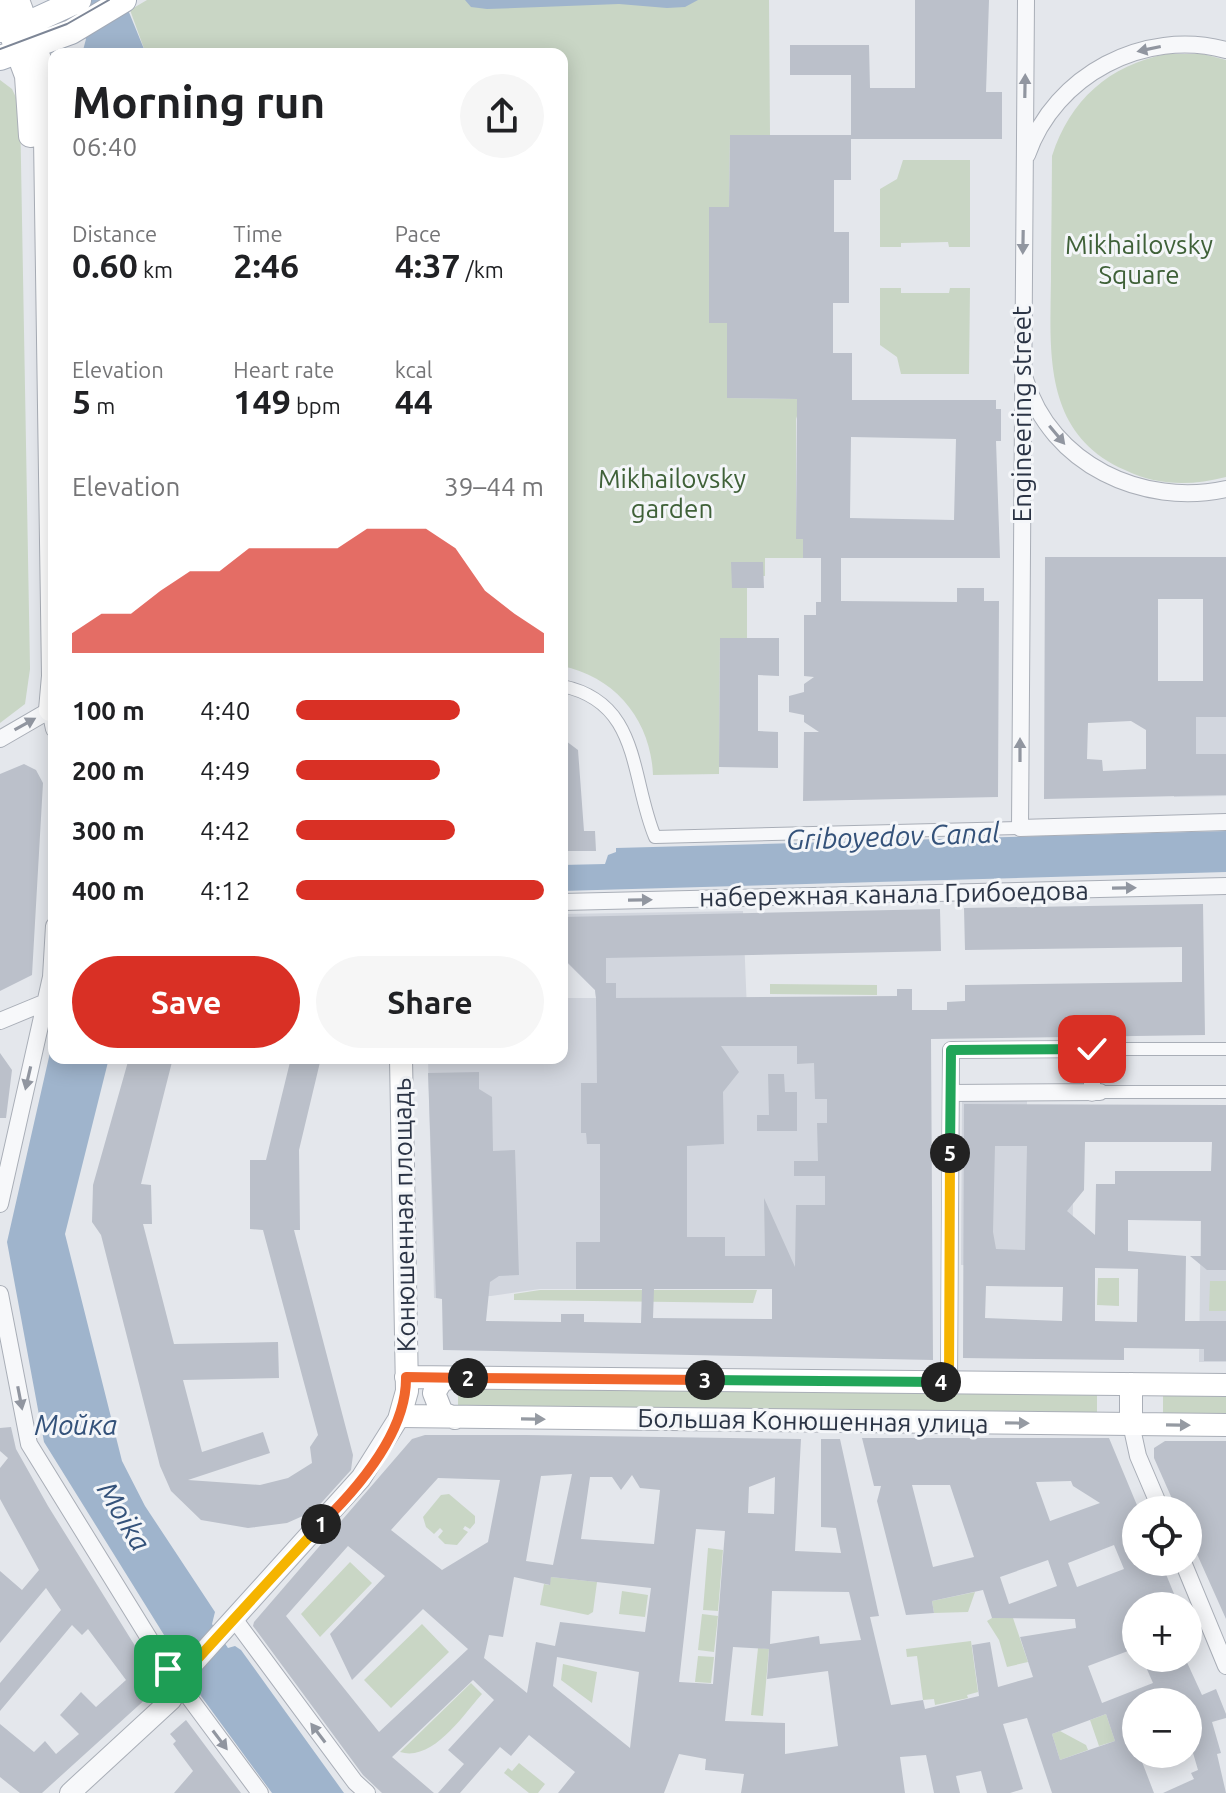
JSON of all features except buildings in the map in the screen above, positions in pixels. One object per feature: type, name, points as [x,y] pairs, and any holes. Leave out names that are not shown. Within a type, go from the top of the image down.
[{"type":"main road","points":[[18,0],[14,35],[26,76],[30,121],[39,679],[48,702]]},
{"type":"main road","points":[[14,35],[75,12],[124,0]]},
{"type":"main road","name":"Конюшенная площадь","points":[[400,1416],[406,1377],[401,1064]]},
{"type":"main road","name":"Большая Конюшенная улица","points":[[406,1377],[1226,1385]]},
{"type":"main road","points":[[455,1377],[442,1380],[434,1393],[442,1413],[455,1418]]},
{"type":"main road","points":[[1131,1384],[1131,1424]]},
{"type":"main road","name":"Большая Конюшенная улица","points":[[400,1416],[1226,1425]]},
{"type":"street","name":"Engineering street","points":[[1020,828],[1026,0]]},
{"type":"street","points":[[1024,164],[1031,143],[1055,105],[1079,82],[1107,63],[1150,48],[1172,45],[1226,50]]},
{"type":"street","points":[[1022,366],[1028,388],[1050,427],[1072,451],[1098,471],[1128,485],[1160,493],[1203,493],[1226,489]]},
{"type":"street","points":[[568,688],[594,698],[623,727],[655,837],[1226,822]]},
{"type":"street","points":[[0,739],[48,716]]},
{"type":"street","name":"набережная канала Грибоедова","points":[[568,902],[1226,886]]},
{"type":"street","points":[[0,1204],[48,983]]},
{"type":"street","points":[[0,1021],[46,1002]]},
{"type":"street","points":[[1096,1049],[1096,1092]]},
{"type":"street","points":[[949,1382],[951,1050],[1226,1049]]},
{"type":"street","points":[[951,1093],[1226,1092]]},
{"type":"street","points":[[0,1294],[29,1444],[180,1686],[260,1793]]},
{"type":"street","name":"Конюшенная площадь","points":[[70,1793],[171,1700],[191,1666],[375,1460],[400,1416]]},
{"type":"street","points":[[1131,1424],[1138,1456],[1155,1496]]},
{"type":"street","points":[[1189,1576],[1226,1666]]},
{"type":"street","points":[[228,1627],[367,1793]]},
{"type":"shaded area","points":[[1226,683],[1226,796],[1174,797],[1175,703]]},
{"type":"shaded area","points":[[743,911],[747,1011],[912,1010],[898,1289],[540,1289],[491,1296],[434,1298],[428,1064],[568,1064],[568,998],[596,998],[595,990],[568,964],[568,914]]},
{"type":"shaded area","points":[[962,1097],[1027,1097],[1027,1202],[1073,1203],[1072,1268],[961,1265]]},
{"type":"shaded area","points":[[1201,1200],[1226,1201],[1226,1362],[1199,1362]]},
{"type":"green space","name":"Mikhailovsky garden","points":[[147,0],[769,0],[770,135],[730,135],[729,207],[709,208],[709,323],[727,323],[727,398],[803,399],[796,419],[796,538],[803,539],[803,558],[765,558],[765,576],[747,576],[747,638],[720,638],[719,774],[653,775],[646,737],[627,704],[599,680],[568,668],[568,48],[144,48],[130,10]]},
{"type":"green space","name":"Mikhailovsky Square","points":[[1167,54],[1203,54],[1226,60],[1226,477],[1187,483],[1162,482],[1137,475],[1098,454],[1079,435],[1065,413],[1052,362],[1052,156],[1069,118],[1094,88],[1127,67]]},
{"type":"green space","points":[[0,80],[12,89],[20,106],[30,669],[25,704],[0,723]]},
{"type":"green space","points":[[903,160],[970,160],[970,247],[949,247],[948,242],[901,243],[901,247],[880,247],[880,189],[897,179]]},
{"type":"green space","points":[[880,288],[901,288],[901,293],[949,293],[950,288],[970,288],[969,374],[901,374],[897,357],[880,345]]},
{"type":"green space","points":[[770,984],[877,985],[877,995],[770,994]]},
{"type":"green space","points":[[1098,1278],[1119,1278],[1119,1306],[1097,1305]]},
{"type":"green space","points":[[1210,1281],[1226,1281],[1226,1311],[1209,1311]]},
{"type":"green space","points":[[540,1290],[757,1290],[753,1303],[514,1300],[514,1294]]},
{"type":"green space","points":[[458,1387],[1097,1393],[1097,1416],[458,1408]]},
{"type":"green space","points":[[1163,1393],[1226,1393],[1226,1419],[1163,1418]]},
{"type":"green space","points":[[449,1494],[475,1516],[475,1523],[470,1529],[465,1526],[463,1529],[468,1532],[457,1545],[445,1544],[438,1537],[443,1531],[440,1528],[434,1534],[426,1527],[423,1517],[441,1495]]},
{"type":"green space","points":[[708,1548],[723,1550],[718,1611],[703,1610]]},
{"type":"green space","points":[[350,1562],[372,1583],[320,1637],[301,1614]]},
{"type":"green space","points":[[551,1577],[597,1582],[593,1612],[588,1615],[540,1605],[544,1584],[549,1585]]},
{"type":"green space","points":[[622,1591],[648,1595],[645,1617],[619,1614]]},
{"type":"green space","points":[[975,1592],[968,1612],[934,1613],[932,1601]]},
{"type":"green space","points":[[702,1614],[718,1616],[714,1652],[698,1650]]},
{"type":"green space","points":[[992,1618],[1013,1618],[1028,1662],[1007,1667],[999,1640],[987,1621]]},
{"type":"green space","points":[[422,1624],[449,1652],[391,1708],[364,1680]]},
{"type":"green space","points":[[971,1641],[978,1692],[967,1695],[968,1698],[935,1705],[934,1699],[923,1700],[917,1656],[907,1657],[906,1649]]},
{"type":"green space","points":[[758,1648],[769,1649],[763,1716],[751,1715]]},
{"type":"green space","points":[[698,1656],[714,1657],[711,1683],[695,1682]]},
{"type":"green space","points":[[563,1664],[597,1672],[592,1703],[561,1680]]},
{"type":"green space","points":[[471,1683],[482,1694],[446,1735],[424,1750],[400,1752]]},
{"type":"green space","points":[[1106,1714],[1115,1741],[1099,1746],[1090,1720]]},
{"type":"green space","points":[[1060,1731],[1086,1745],[1088,1750],[1060,1760],[1052,1734]]},
{"type":"green space","points":[[519,1763],[545,1784],[538,1793],[529,1793],[504,1773],[508,1768],[512,1771]]},
{"type":"water","points":[[61,0],[124,0],[144,48],[84,48],[86,39]]},
{"type":"water","points":[[465,0],[698,0],[685,7],[667,8],[619,4],[487,9],[471,7]]},
{"type":"water","name":"Griboyedov Canal","points":[[1226,831],[1226,872],[568,891],[568,865],[605,864],[608,855],[616,852],[616,848]]},
{"type":"water","name":"Мойка","points":[[48,1061],[48,1064],[108,1064],[65,1234],[122,1461],[145,1506],[215,1612],[212,1624],[228,1648],[235,1646],[241,1650],[344,1793],[272,1793],[198,1692],[201,1677],[185,1653],[174,1651],[44,1442],[7,1242]]},
{"type":"tram line","points":[[0,49],[67,24],[109,0]]},
{"type":"route","points":[[168,1669],[180,1686],[191,1666],[361,1478],[400,1416],[407,1391],[406,1377],[949,1382],[951,1050],[1092,1049]]},
{"type":"water label","name":"Moika","points":[[124,1516]]}]
